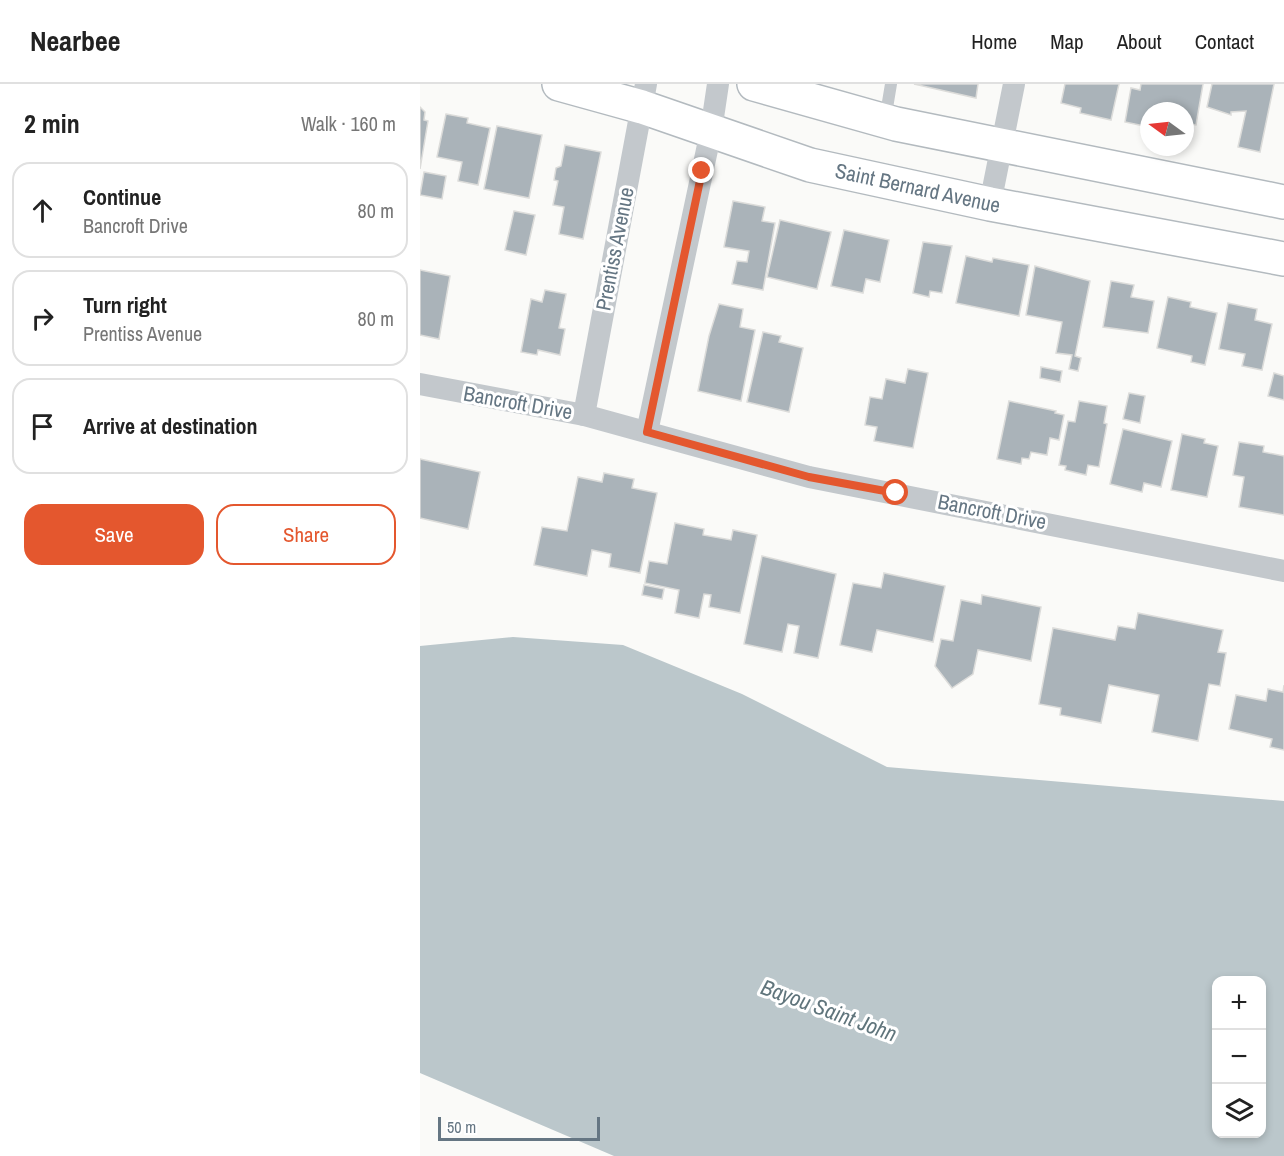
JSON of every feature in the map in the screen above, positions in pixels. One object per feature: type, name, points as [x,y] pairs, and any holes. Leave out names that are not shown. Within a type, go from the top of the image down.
[{"type":"main road","name":"Saint Bernard Avenue","points":[[559,84],[644,96],[711,130],[810,165],[990,204],[1284,259]]},
{"type":"main road","points":[[754,84],[885,121],[1002,147],[1284,202]]},
{"type":"street","points":[[647,432],[711,130],[718,84]]},
{"type":"street","points":[[990,204],[1014,84]]},
{"type":"street","name":"Prentiss Avenue","points":[[584,415],[644,96]]},
{"type":"street","name":"Bancroft Drive","points":[[420,384],[584,415],[809,477],[1284,571]]},
{"type":"lane","points":[[885,121],[891,84]]},
{"type":"water","name":"Bayou Saint John","points":[[513,637],[623,645],[742,694],[887,767],[1284,801],[1284,1156],[614,1156],[420,1073],[420,646]]},
{"type":"building","points":[[914,84],[978,84],[976,98]]},
{"type":"building","points":[[1065,84],[1119,84],[1111,120],[1080,113],[1081,108],[1061,103]]},
{"type":"building","points":[[1141,84],[1203,84],[1196,125],[1194,125],[1194,102],[1140,102],[1140,125],[1125,122],[1131,88],[1140,90]]},
{"type":"building","points":[[1212,84],[1274,84],[1260,152],[1238,147],[1246,111],[1231,112],[1231,115],[1207,107]]},
{"type":"building","points":[[420,107],[425,112],[424,120],[428,121],[420,169]]},
{"type":"building","points":[[446,114],[468,118],[467,123],[490,128],[478,185],[458,181],[462,162],[437,157]]},
{"type":"building","points":[[497,126],[542,135],[529,198],[484,189]]},
{"type":"building","points":[[565,145],[601,152],[583,239],[559,234],[564,207],[553,205],[558,181],[554,180],[556,168],[561,166]]},
{"type":"building","points":[[424,172],[446,176],[442,199],[420,195]]},
{"type":"building","points":[[733,201],[765,207],[762,221],[775,223],[763,290],[732,284],[737,261],[747,262],[749,251],[724,247]]},
{"type":"building","points":[[514,211],[535,215],[526,255],[505,250]]},
{"type":"building","points":[[780,220],[831,232],[817,289],[767,277]]},
{"type":"building","points":[[844,230],[889,240],[880,282],[866,279],[863,293],[831,286]]},
{"type":"building","points":[[923,242],[952,246],[942,293],[930,291],[929,297],[913,293]]},
{"type":"building","points":[[966,256],[992,262],[993,258],[1029,265],[1019,316],[956,303]]},
{"type":"building","points":[[1035,266],[1090,281],[1075,356],[1081,358],[1078,371],[1069,369],[1072,355],[1056,353],[1062,322],[1026,315]]},
{"type":"building","points":[[420,270],[450,276],[439,339],[420,335]]},
{"type":"building","points":[[1111,281],[1134,285],[1131,297],[1154,301],[1148,333],[1103,327]]},
{"type":"building","points":[[545,290],[566,294],[559,328],[565,329],[560,355],[538,350],[537,355],[521,352],[531,299],[542,302]]},
{"type":"building","points":[[1168,297],[1191,302],[1190,307],[1217,313],[1205,365],[1191,362],[1192,356],[1157,348]]},
{"type":"building","points":[[1228,303],[1257,309],[1255,320],[1272,324],[1262,370],[1242,366],[1245,354],[1219,349]]},
{"type":"building","points":[[719,304],[743,309],[740,327],[755,330],[741,401],[698,391],[709,336]]},
{"type":"building","points":[[763,332],[781,336],[779,342],[803,348],[789,412],[747,402]]},
{"type":"building","points":[[1041,367],[1062,371],[1060,382],[1040,378]]},
{"type":"building","points":[[908,369],[928,373],[913,448],[874,441],[877,427],[865,425],[870,397],[882,399],[886,379],[905,383]]},
{"type":"building","points":[[1274,373],[1284,376],[1284,400],[1268,396]]},
{"type":"building","points":[[1129,393],[1145,396],[1140,423],[1123,419]]},
{"type":"building","points":[[1009,401],[1056,411],[1055,413],[1064,415],[1059,440],[1050,438],[1047,455],[1031,452],[1029,459],[1022,458],[1021,464],[997,459]]},
{"type":"building","points":[[1079,401],[1107,406],[1104,423],[1107,424],[1099,467],[1088,465],[1086,475],[1065,470],[1066,466],[1059,465],[1068,421],[1075,422]]},
{"type":"building","points":[[1123,429],[1172,441],[1161,487],[1144,483],[1142,492],[1110,484]]},
{"type":"building","points":[[1182,434],[1205,439],[1204,443],[1218,446],[1207,497],[1171,490]]},
{"type":"building","points":[[1239,442],[1264,446],[1263,452],[1284,456],[1284,515],[1239,507],[1244,477],[1233,475]]},
{"type":"building","points":[[420,459],[480,472],[468,529],[420,518]]},
{"type":"building","points":[[604,473],[634,479],[632,488],[657,493],[640,573],[609,567],[611,554],[592,550],[587,576],[534,565],[542,527],[567,531],[578,477],[602,482]]},
{"type":"building","points":[[675,523],[704,529],[703,535],[731,540],[733,530],[757,535],[740,613],[709,607],[711,595],[704,594],[699,618],[675,613],[679,590],[645,583],[649,561],[667,564]]},
{"type":"building","points":[[762,556],[836,574],[818,658],[794,653],[799,626],[788,624],[782,652],[744,644]]},
{"type":"building","points":[[884,573],[945,586],[933,642],[877,630],[872,652],[840,645],[853,583],[881,588]]},
{"type":"building","points":[[644,585],[664,589],[662,599],[642,595]]},
{"type":"building","points":[[982,595],[1041,607],[1031,661],[978,650],[973,674],[952,688],[935,666],[941,639],[953,641],[961,600],[981,604]]},
{"type":"building","points":[[1138,613],[1223,630],[1218,652],[1226,653],[1220,686],[1209,684],[1198,741],[1152,732],[1159,695],[1109,685],[1101,723],[1060,715],[1061,708],[1039,704],[1053,628],[1115,640],[1118,626],[1135,629]]},
{"type":"building","points":[[1284,685],[1284,750],[1270,747],[1272,739],[1229,729],[1236,695],[1266,701],[1268,689],[1283,692]]},
{"type":"route","points":[[702,171],[647,432],[809,477],[896,493]]}]
